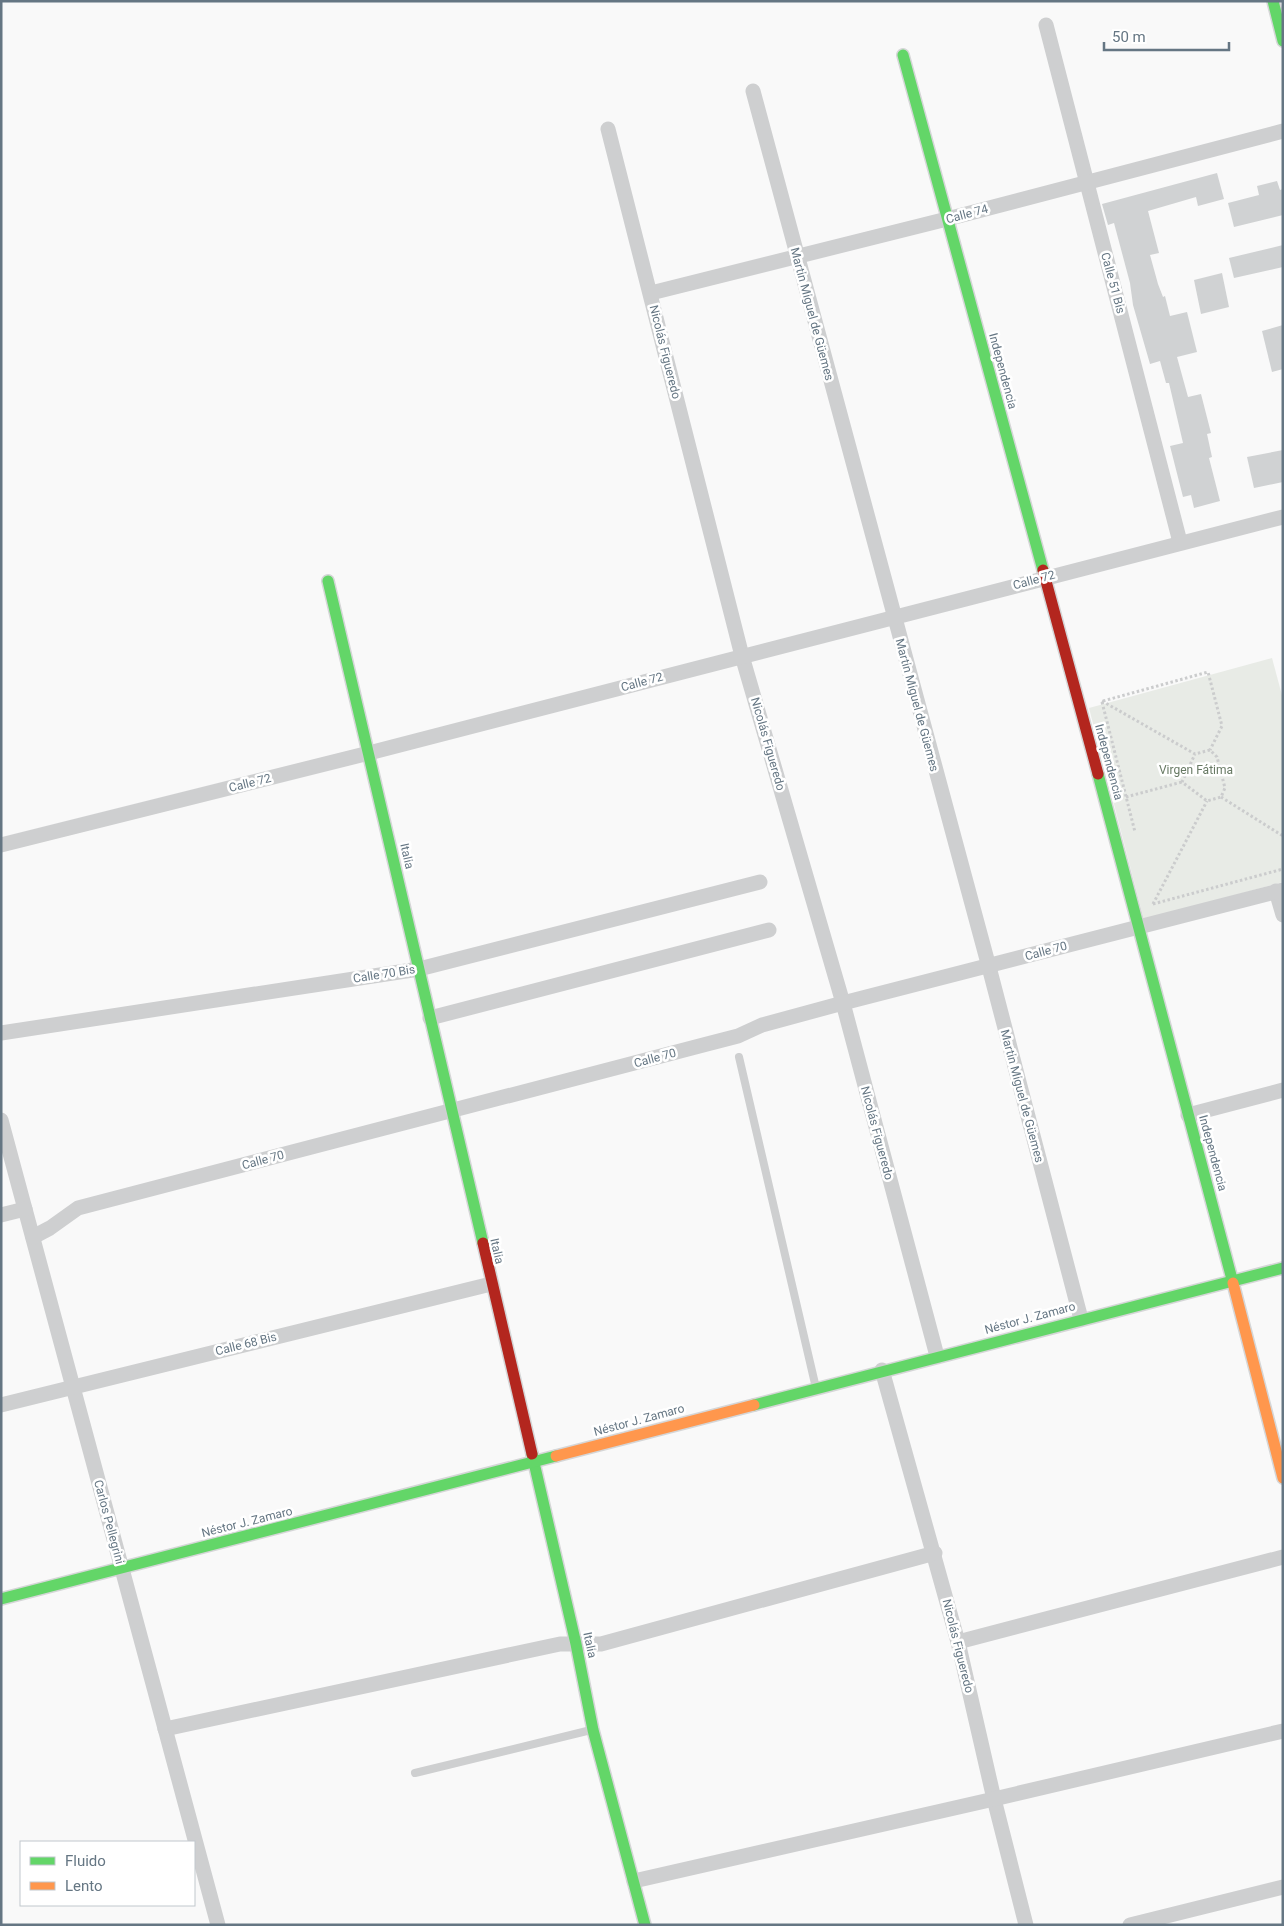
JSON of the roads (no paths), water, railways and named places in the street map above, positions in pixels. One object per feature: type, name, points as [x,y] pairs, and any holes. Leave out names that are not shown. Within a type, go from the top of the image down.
[{"type":"street","points":[[1273,1],[1283,41]]},
{"type":"street","name":"Calle 51 Bis","points":[[1046,25],[1180,542]]},
{"type":"street","name":"Independencia","points":[[903,55],[1140,927],[1283,1478]]},
{"type":"street","name":"Martin Miguel de Güemes","points":[[753,91],[989,967],[1081,1319]]},
{"type":"street","name":"Nicolás Figueredo","points":[[608,129],[742,656],[843,1003],[936,1356]]},
{"type":"street","name":"Calle 74","points":[[651,293],[947,219],[1283,131]]},
{"type":"street","name":"Calle 72","points":[[1,845],[369,753],[893,616],[1283,517]]},
{"type":"street","name":"Italia","points":[[328,581],[452,1111],[490,1284],[576,1644],[593,1730],[645,1925]]},
{"type":"street","name":"Calle 70 Bis","points":[[1,1034],[418,969],[760,882]]},
{"type":"street","points":[[1280,891],[1283,915]]},
{"type":"street","name":"Calle 70","points":[[33,1237],[50,1228],[78,1208],[738,1036],[762,1025],[843,1003],[1280,891]]},
{"type":"street","points":[[430,1018],[769,930]]},
{"type":"street","points":[[1188,1115],[1283,1090]]},
{"type":"street","name":"Carlos Pellegrini","points":[[1,1120],[218,1925]]},
{"type":"street","points":[[1,1215],[25,1209]]},
{"type":"street","name":"Néstor J. Zamaro","points":[[1,1599],[532,1463],[936,1356],[1283,1268]]},
{"type":"street","name":"Calle 68 Bis","points":[[1,1406],[490,1284]]},
{"type":"street","name":"Nicolás Figueredo","points":[[882,1370],[958,1642],[994,1799],[1026,1925]]},
{"type":"street","points":[[165,1729],[560,1644],[601,1644],[934,1553]]},
{"type":"street","points":[[958,1642],[1283,1556]]},
{"type":"street","points":[[634,1882],[1283,1731]]},
{"type":"street","points":[[1130,1925],[1283,1887]]},
{"type":"lane","points":[[739,1057],[816,1388]]},
{"type":"lane","points":[[416,1773],[593,1730]]},
{"type":"park label","name":"Virgen Fátima","points":[[1196,770]]}]
